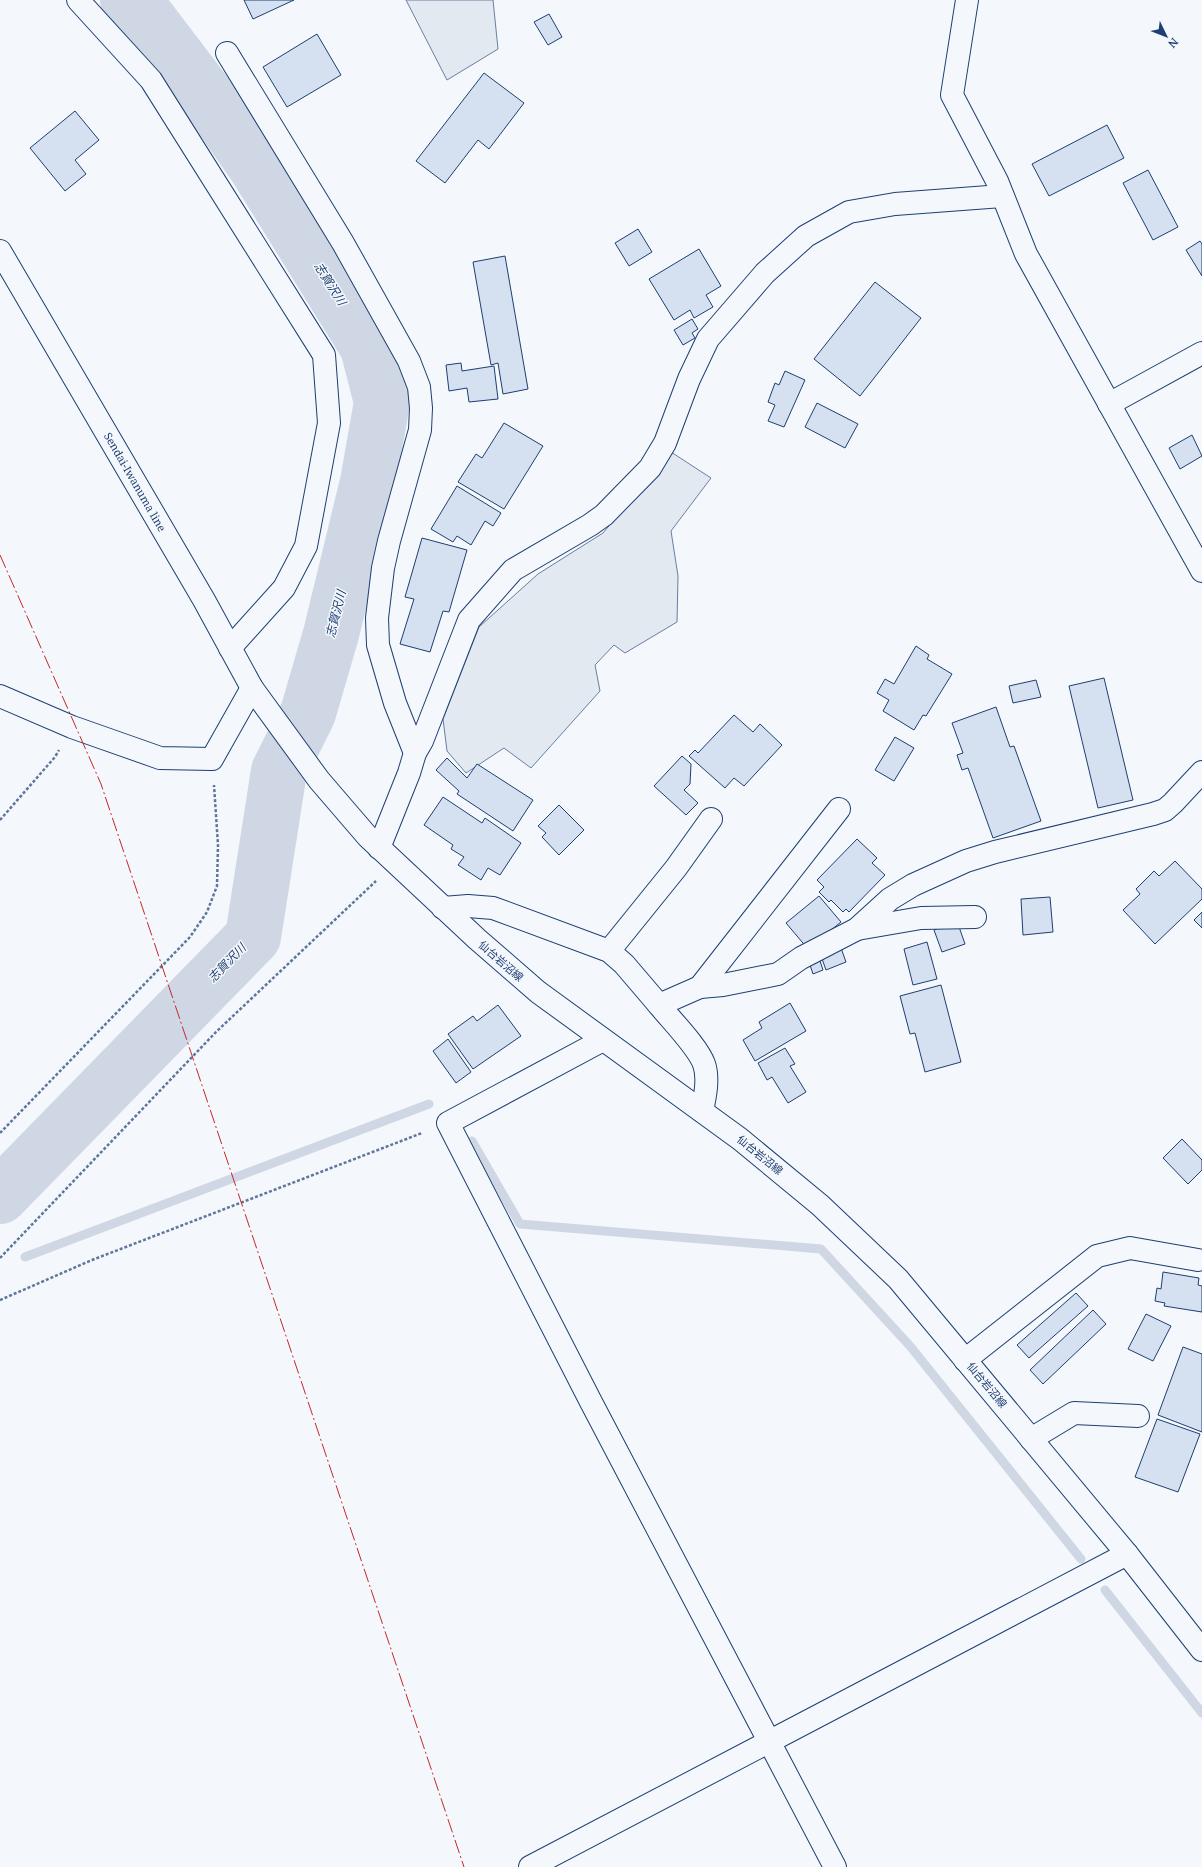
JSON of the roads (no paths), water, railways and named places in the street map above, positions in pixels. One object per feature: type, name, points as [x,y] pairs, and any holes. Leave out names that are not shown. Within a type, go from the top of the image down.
[{"type":"street","points":[[78,0],[151,80],[324,355],[329,423],[306,546],[284,588],[230,648]]},
{"type":"street","points":[[967,0],[952,95],[997,181],[1026,254],[1202,571]]},
{"type":"street","points":[[227,53],[343,243],[409,361],[419,387],[421,408],[420,430],[389,541],[383,568],[378,618],[378,645],[395,703],[415,753]]},
{"type":"street","points":[[374,843],[409,773],[415,753],[422,741],[469,620],[512,570],[594,522],[615,504],[650,468],[665,443],[689,379],[708,339],[765,273],[806,236],[849,212],[895,204],[1002,196]]},
{"type":"street","name":"Sendai-Iwanuma line","points":[[0,251],[204,600],[252,688],[269,712]]},
{"type":"street","points":[[1110,404],[1202,353]]},
{"type":"street","points":[[0,696],[72,727],[160,758],[212,759],[252,688]]},
{"type":"street","name":"仙台岩沼線","points":[[269,712],[319,780],[374,843],[443,908],[538,992],[702,1110],[746,1144],[826,1210],[898,1280],[1127,1554],[1202,1650]]},
{"type":"street","points":[[659,1005],[700,987],[724,985],[778,974],[802,958],[857,930],[890,899],[913,885],[966,861],[995,852],[1165,810],[1202,772]]},
{"type":"street","points":[[700,987],[839,809]]},
{"type":"street","points":[[609,951],[676,868],[711,819]]},
{"type":"street","points":[[443,908],[468,906],[493,908],[609,951],[624,964],[659,1005],[695,1049],[705,1065],[706,1088],[702,1110]]},
{"type":"street","points":[[857,930],[921,918],[975,917]]},
{"type":"street","points":[[603,1040],[448,1123],[591,1402],[835,1867]]},
{"type":"street","points":[[965,1360],[1097,1256],[1130,1248],[1198,1260]]},
{"type":"street","points":[[1031,1439],[1074,1413],[1138,1416]]},
{"type":"street","points":[[530,1867],[1127,1554]]},
{"type":"waterway","name":"志賀沢川","points":[[0,1196],[253,937],[279,771],[308,713],[331,634],[368,482],[382,402],[368,347],[257,168],[206,95],[145,15],[128,0]]},
{"type":"waterway","points":[[25,1257],[429,1104]]},
{"type":"waterway","points":[[472,1141],[520,1224],[821,1249],[910,1346],[1081,1559]]},
{"type":"waterway","points":[[1105,1590],[1202,1713]]}]
